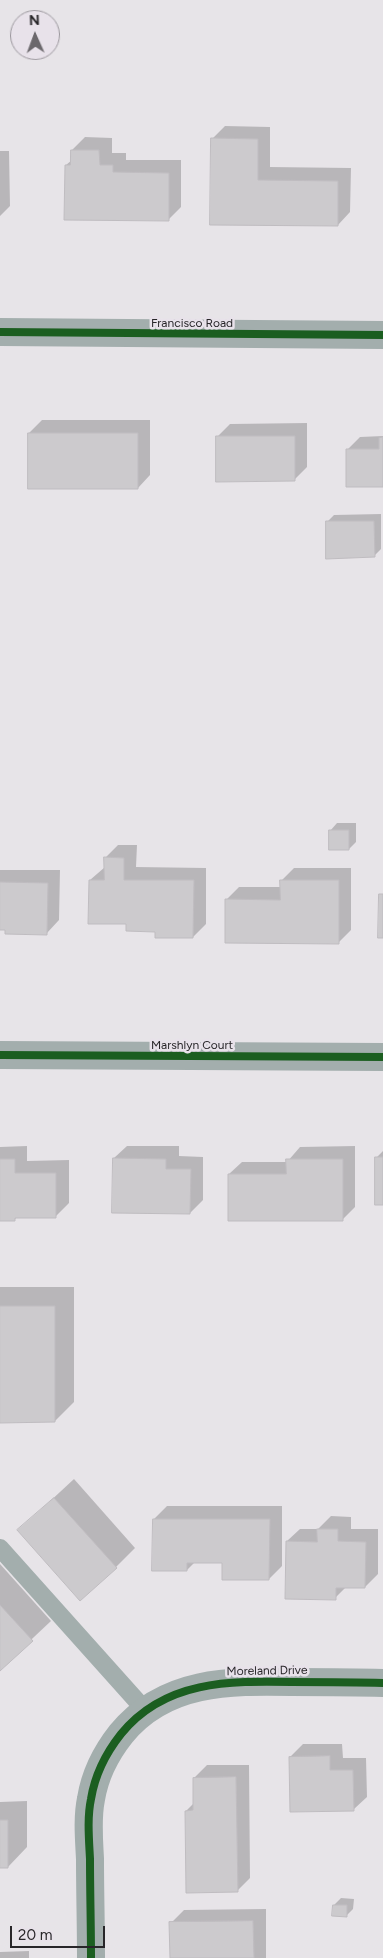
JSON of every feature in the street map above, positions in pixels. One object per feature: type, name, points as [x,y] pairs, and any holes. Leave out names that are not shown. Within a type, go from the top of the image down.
[{"type":"street","name":"Francisco Road","points":[[0,332],[383,335]]},
{"type":"street","name":"Marshlyn Court","points":[[0,1055],[383,1057]]},
{"type":"street","name":"Moreland Drive","points":[[138,1716],[181,1692],[208,1684],[238,1681],[383,1683]]},
{"type":"street","points":[[92,1958],[89,1828],[91,1799],[99,1770],[112,1746],[138,1716]]},
{"type":"lane","points":[[0,1548],[138,1716]]},
{"type":"building","points":[[211,138],[258,139],[258,180],[338,181],[338,226],[210,225]]},
{"type":"building","points":[[71,150],[99,150],[100,165],[113,165],[113,172],[169,173],[169,221],[64,220],[65,165],[70,165]]},
{"type":"building","points":[[28,433],[138,433],[138,489],[28,489]]},
{"type":"building","points":[[216,436],[295,436],[295,481],[216,482]]},
{"type":"building","points":[[383,437],[383,487],[346,487],[346,449],[379,449],[379,438]]},
{"type":"building","points":[[326,521],[374,521],[375,557],[326,559]]},
{"type":"building","points":[[329,830],[349,830],[349,850],[329,850]]},
{"type":"building","points":[[104,857],[124,858],[124,880],[194,880],[193,938],[155,938],[155,932],[126,931],[126,924],[88,924],[89,880],[104,880]]},
{"type":"building","points":[[280,880],[339,880],[339,944],[225,943],[225,899],[280,900]]},
{"type":"building","points":[[0,882],[48,883],[47,935],[5,934],[5,930],[0,930]]},
{"type":"building","points":[[379,894],[383,894],[383,938],[378,938]]},
{"type":"building","points":[[375,1157],[383,1157],[383,1205],[375,1205]]},
{"type":"building","points":[[113,1158],[166,1159],[166,1169],[191,1169],[190,1214],[112,1213]]},
{"type":"building","points":[[0,1159],[15,1159],[15,1173],[56,1173],[56,1218],[15,1218],[15,1221],[0,1221]]},
{"type":"building","points":[[286,1159],[343,1159],[343,1221],[228,1221],[228,1174],[286,1174]]},
{"type":"building","points":[[0,1306],[55,1306],[55,1422],[0,1423]]},
{"type":"building","points":[[54,1498],[117,1568],[80,1601],[17,1530]]},
{"type":"building","points":[[153,1519],[270,1519],[269,1580],[222,1580],[222,1563],[187,1563],[187,1571],[152,1571]]},
{"type":"building","points":[[317,1529],[338,1529],[338,1541],[366,1542],[365,1588],[336,1588],[336,1600],[285,1599],[286,1541],[317,1542]]},
{"type":"building","points":[[0,1605],[33,1641],[0,1671]]},
{"type":"building","points":[[330,1756],[330,1770],[353,1770],[354,1811],[290,1812],[289,1757]]},
{"type":"building","points":[[236,1777],[238,1892],[186,1893],[185,1811],[193,1810],[193,1778]]},
{"type":"building","points":[[0,1820],[8,1820],[8,1868],[0,1868]]},
{"type":"building","points":[[333,1905],[347,1905],[347,1917],[332,1916]]},
{"type":"building","points":[[253,1921],[254,1958],[170,1958],[169,1922]]},
{"type":"cycle path","points":[[0,332],[383,335]]},
{"type":"cycle path","points":[[0,1055],[383,1057]]},
{"type":"cycle path","points":[[91,1958],[89,1829],[91,1799],[98,1772],[106,1756],[121,1734],[138,1716],[157,1703],[199,1687],[245,1682],[383,1683]]}]
